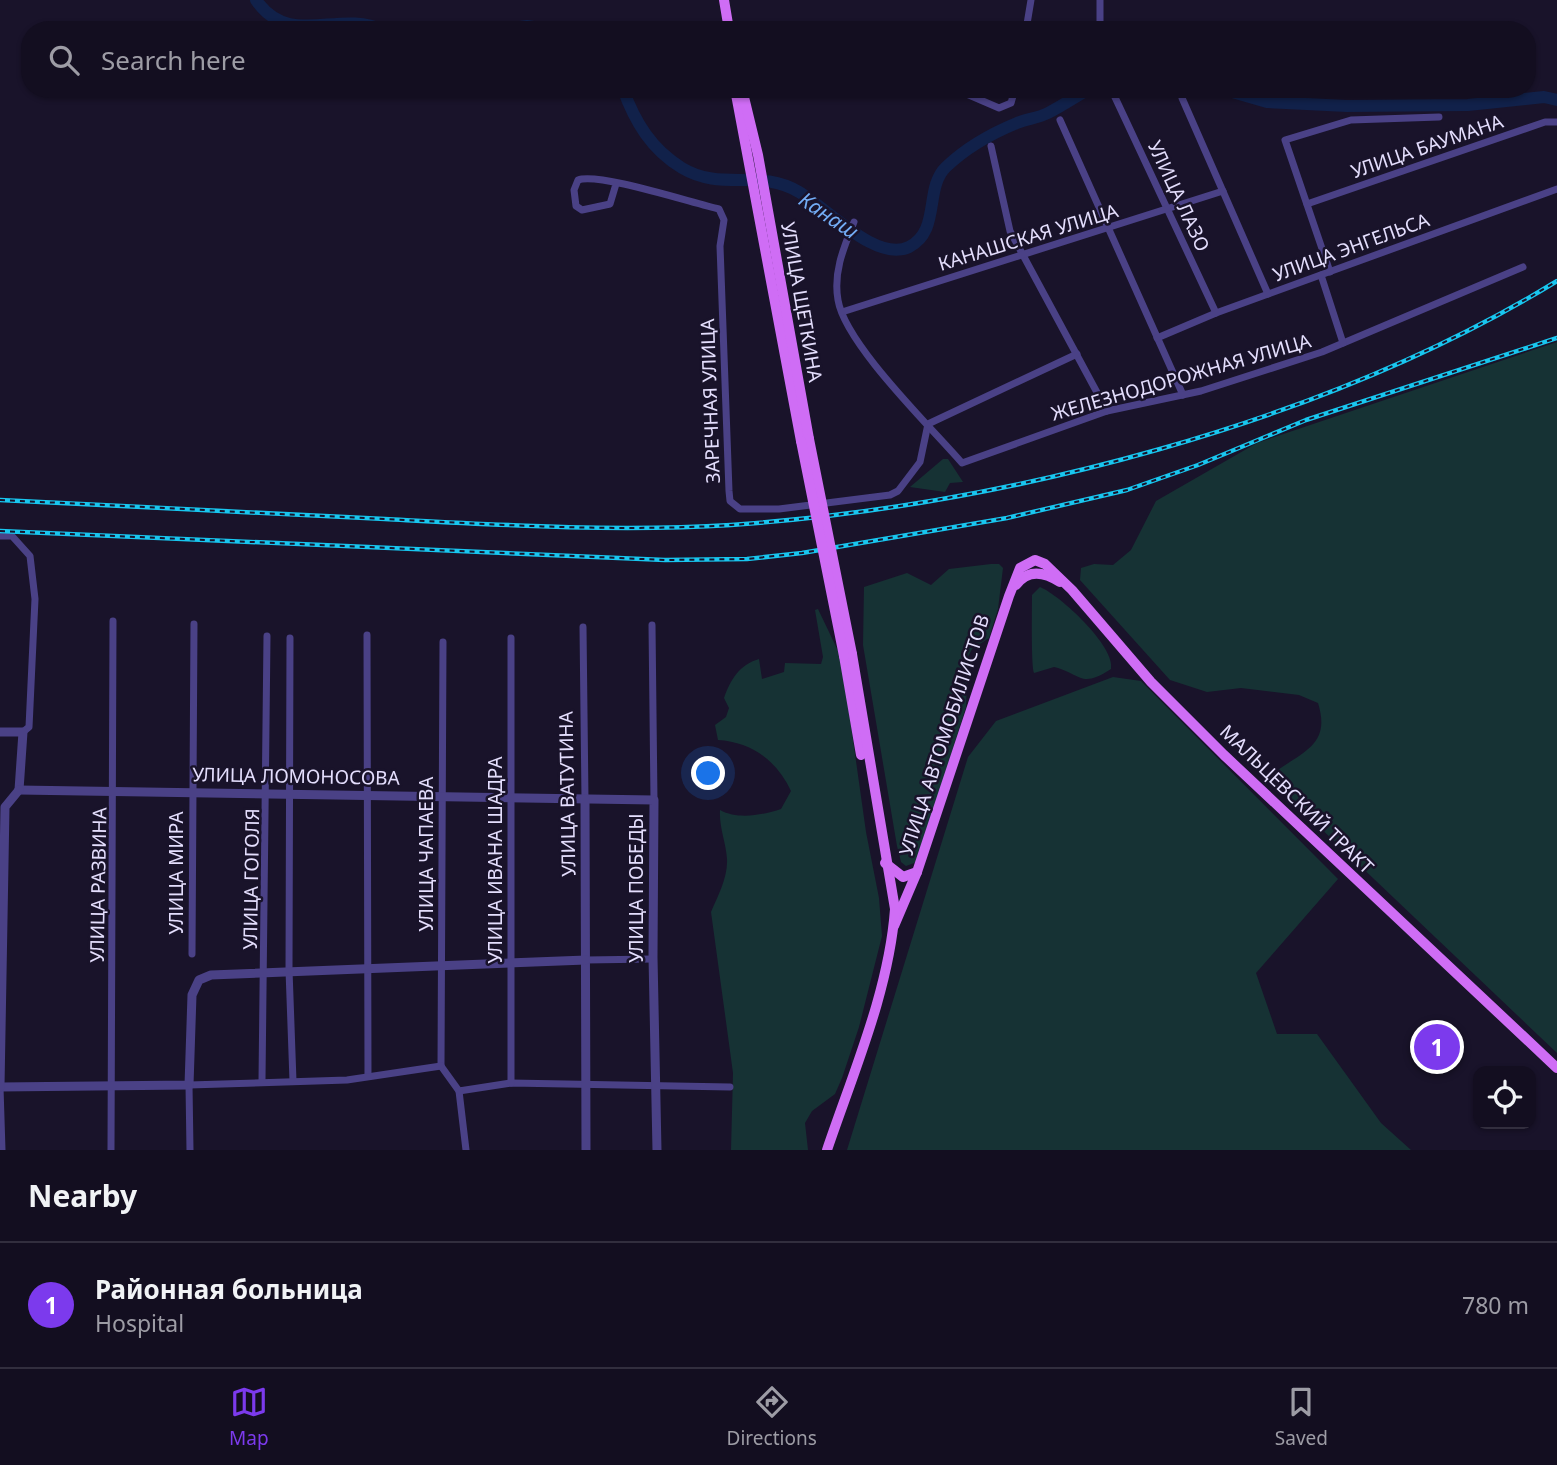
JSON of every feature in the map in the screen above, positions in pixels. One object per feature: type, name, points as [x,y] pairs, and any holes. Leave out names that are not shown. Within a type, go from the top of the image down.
[{"type":"main road","points":[[724,0],[728,21]]},
{"type":"main road","points":[[737,98],[752,155]]},
{"type":"main road","name":"УЛИЦА ЩЕТКИНА","points":[[743,98],[805,440],[848,655]]},
{"type":"main road","name":"МАЛЬЦЕВСКИЙ ТРАКТ","points":[[1009,596],[1024,570],[1052,574],[1072,590],[1151,682],[1224,755],[1557,1068]]},
{"type":"main road","name":"УЛИЦА АВТОМОБИЛИСТОВ","points":[[885,863],[902,877],[917,872],[1009,596]]},
{"type":"main road","points":[[848,655],[885,863]]},
{"type":"main road","points":[[848,655],[880,866],[894,926]]},
{"type":"main road","name":"УЛИЦА АВТОМОБИЛИСТОВ","points":[[827,1150],[872,1017],[894,926],[895,909],[885,863]]},
{"type":"main road","points":[[894,926],[917,872]]},
{"type":"street","points":[[1028,21],[1031,0]]},
{"type":"street","points":[[1100,0],[1100,21]]},
{"type":"street","points":[[972,98],[999,107],[1011,103],[1012,98]]},
{"type":"street","name":"УЛИЦА ЛАЗО","points":[[1115,98],[1216,313]]},
{"type":"street","points":[[1182,98],[1268,295]]},
{"type":"street","points":[[1331,272],[1284,140],[1351,120],[1439,117]]},
{"type":"street","points":[[1060,120],[1183,395]]},
{"type":"street","name":"УЛИЦА БАУМАНА","points":[[1307,204],[1545,122],[1557,122]]},
{"type":"street","points":[[991,146],[1010,231],[1107,411]]},
{"type":"street","points":[[587,177],[616,184],[610,204],[582,209],[576,206],[575,190],[578,180],[587,177]]},
{"type":"street","name":"ЗАРЕЧНАЯ УЛИЦА","points":[[616,184],[719,209],[724,220],[720,246],[722,321],[729,491],[734,506],[749,511],[779,509],[890,495],[898,491],[920,462],[928,424]]},
{"type":"street","name":"УЛИЦА ЭНГЕЛЬСА","points":[[1157,338],[1216,313],[1557,189]]},
{"type":"street","name":"КАНАШСКАЯ УЛИЦА","points":[[842,312],[1223,191]]},
{"type":"street","points":[[854,222],[837,279],[842,312],[872,359],[928,424],[1077,355]]},
{"type":"street","name":"ЖЕЛЕЗНОДОРОЖНАЯ УЛИЦА","points":[[928,424],[962,463],[1107,411],[1183,395],[1343,343],[1523,267]]},
{"type":"street","points":[[1321,275],[1343,343]]},
{"type":"street","points":[[0,536],[12,536],[30,556],[34,612],[29,727],[23,732],[0,732]]},
{"type":"street","name":"УЛИЦА РАЗВИНА","points":[[111,1150],[115,791],[113,621]]},
{"type":"street","name":"УЛИЦА МИРА","points":[[191,954],[194,624]]},
{"type":"street","name":"УЛИЦА ПОБЕДЫ","points":[[652,625],[653,959],[657,1150]]},
{"type":"street","name":"УЛИЦА ВАТУТИНА","points":[[583,627],[586,1150]]},
{"type":"street","points":[[367,635],[366,968],[369,1075]]},
{"type":"street","name":"УЛИЦА ГОГОЛЯ","points":[[262,1080],[268,793],[267,636]]},
{"type":"street","name":"УЛИЦА ГОГОЛЯ","points":[[290,638],[289,970],[293,1081]]},
{"type":"street","name":"УЛИЦА ИВАНА ШАДРА","points":[[511,638],[511,1083]]},
{"type":"street","name":"УЛИЦА ЧАПАЕВА","points":[[441,1066],[443,642]]},
{"type":"street","points":[[2,1150],[0,1087],[5,807],[19,790],[23,732]]},
{"type":"street","name":"УЛИЦА ЛОМОНОСОВА","points":[[19,790],[654,800]]},
{"type":"street","points":[[190,1150],[189,1085],[195,986],[211,975],[289,970],[653,959]]},
{"type":"street","points":[[0,1087],[111,1087],[262,1080],[347,1080],[441,1066],[459,1091],[466,1150]]},
{"type":"street","points":[[459,1091],[511,1083],[730,1087]]},
{"type":"green space","points":[[1557,342],[1557,1053],[1273,783],[1275,772],[1305,752],[1318,737],[1321,717],[1318,703],[1299,695],[1241,688],[1207,692],[1170,680],[1080,580],[1081,568],[1094,564],[1113,565],[1131,550],[1156,501],[1257,443]]},
{"type":"green space","points":[[943,459],[948,459],[963,482],[950,483],[945,492],[910,487]]},
{"type":"green space","points":[[999,564],[1003,568],[998,609],[989,638],[972,649],[968,657],[966,707],[917,862],[906,866],[901,862],[897,846],[863,645],[864,587],[907,573],[931,585],[949,569]]},
{"type":"green space","points":[[1040,587],[1073,611],[1096,635],[1110,659],[1111,669],[1087,679],[1054,667],[1034,673],[1032,595]]},
{"type":"green space","points":[[818,609],[840,655],[866,832],[879,898],[882,936],[859,1027],[842,1078],[835,1094],[812,1111],[805,1123],[808,1150],[731,1150],[733,1073],[711,912],[727,866],[720,810],[742,816],[774,811],[781,809],[791,791],[771,762],[762,755],[742,745],[718,740],[715,725],[726,717],[729,708],[724,698],[733,679],[746,665],[759,659],[762,679],[784,672],[785,663],[821,664],[823,657],[815,610]]},
{"type":"green space","points":[[1113,677],[1141,681],[1338,879],[1256,973],[1277,1034],[1317,1034],[1381,1123],[1411,1150],[847,1150],[968,757],[996,721]]},
{"type":"waterway","name":"Канаш","points":[[256,0],[269,14],[282,21]]},
{"type":"waterway","name":"Канаш","points":[[627,98],[645,134],[661,152],[682,168],[712,178],[755,180],[784,185],[810,199],[867,241],[896,250],[909,247],[919,240],[925,231],[939,176],[954,160],[988,136],[1048,113],[1074,98]]},
{"type":"waterway","name":"Канаш","points":[[1253,98],[1267,102],[1347,106],[1468,105],[1534,98]]},
{"type":"waterway","name":"Канаш","points":[[1536,98],[1557,100]]},
{"type":"railway","points":[[0,500],[601,528],[731,525],[835,515],[942,499],[1050,477],[1158,450],[1265,416],[1367,377],[1465,332],[1557,281]]},
{"type":"railway","points":[[0,531],[665,560],[747,559],[802,553],[1007,518],[1127,490],[1198,465],[1306,420],[1557,338]]},
{"type":"place","name":"Районная больница","points":[[1437,1047]]}]
